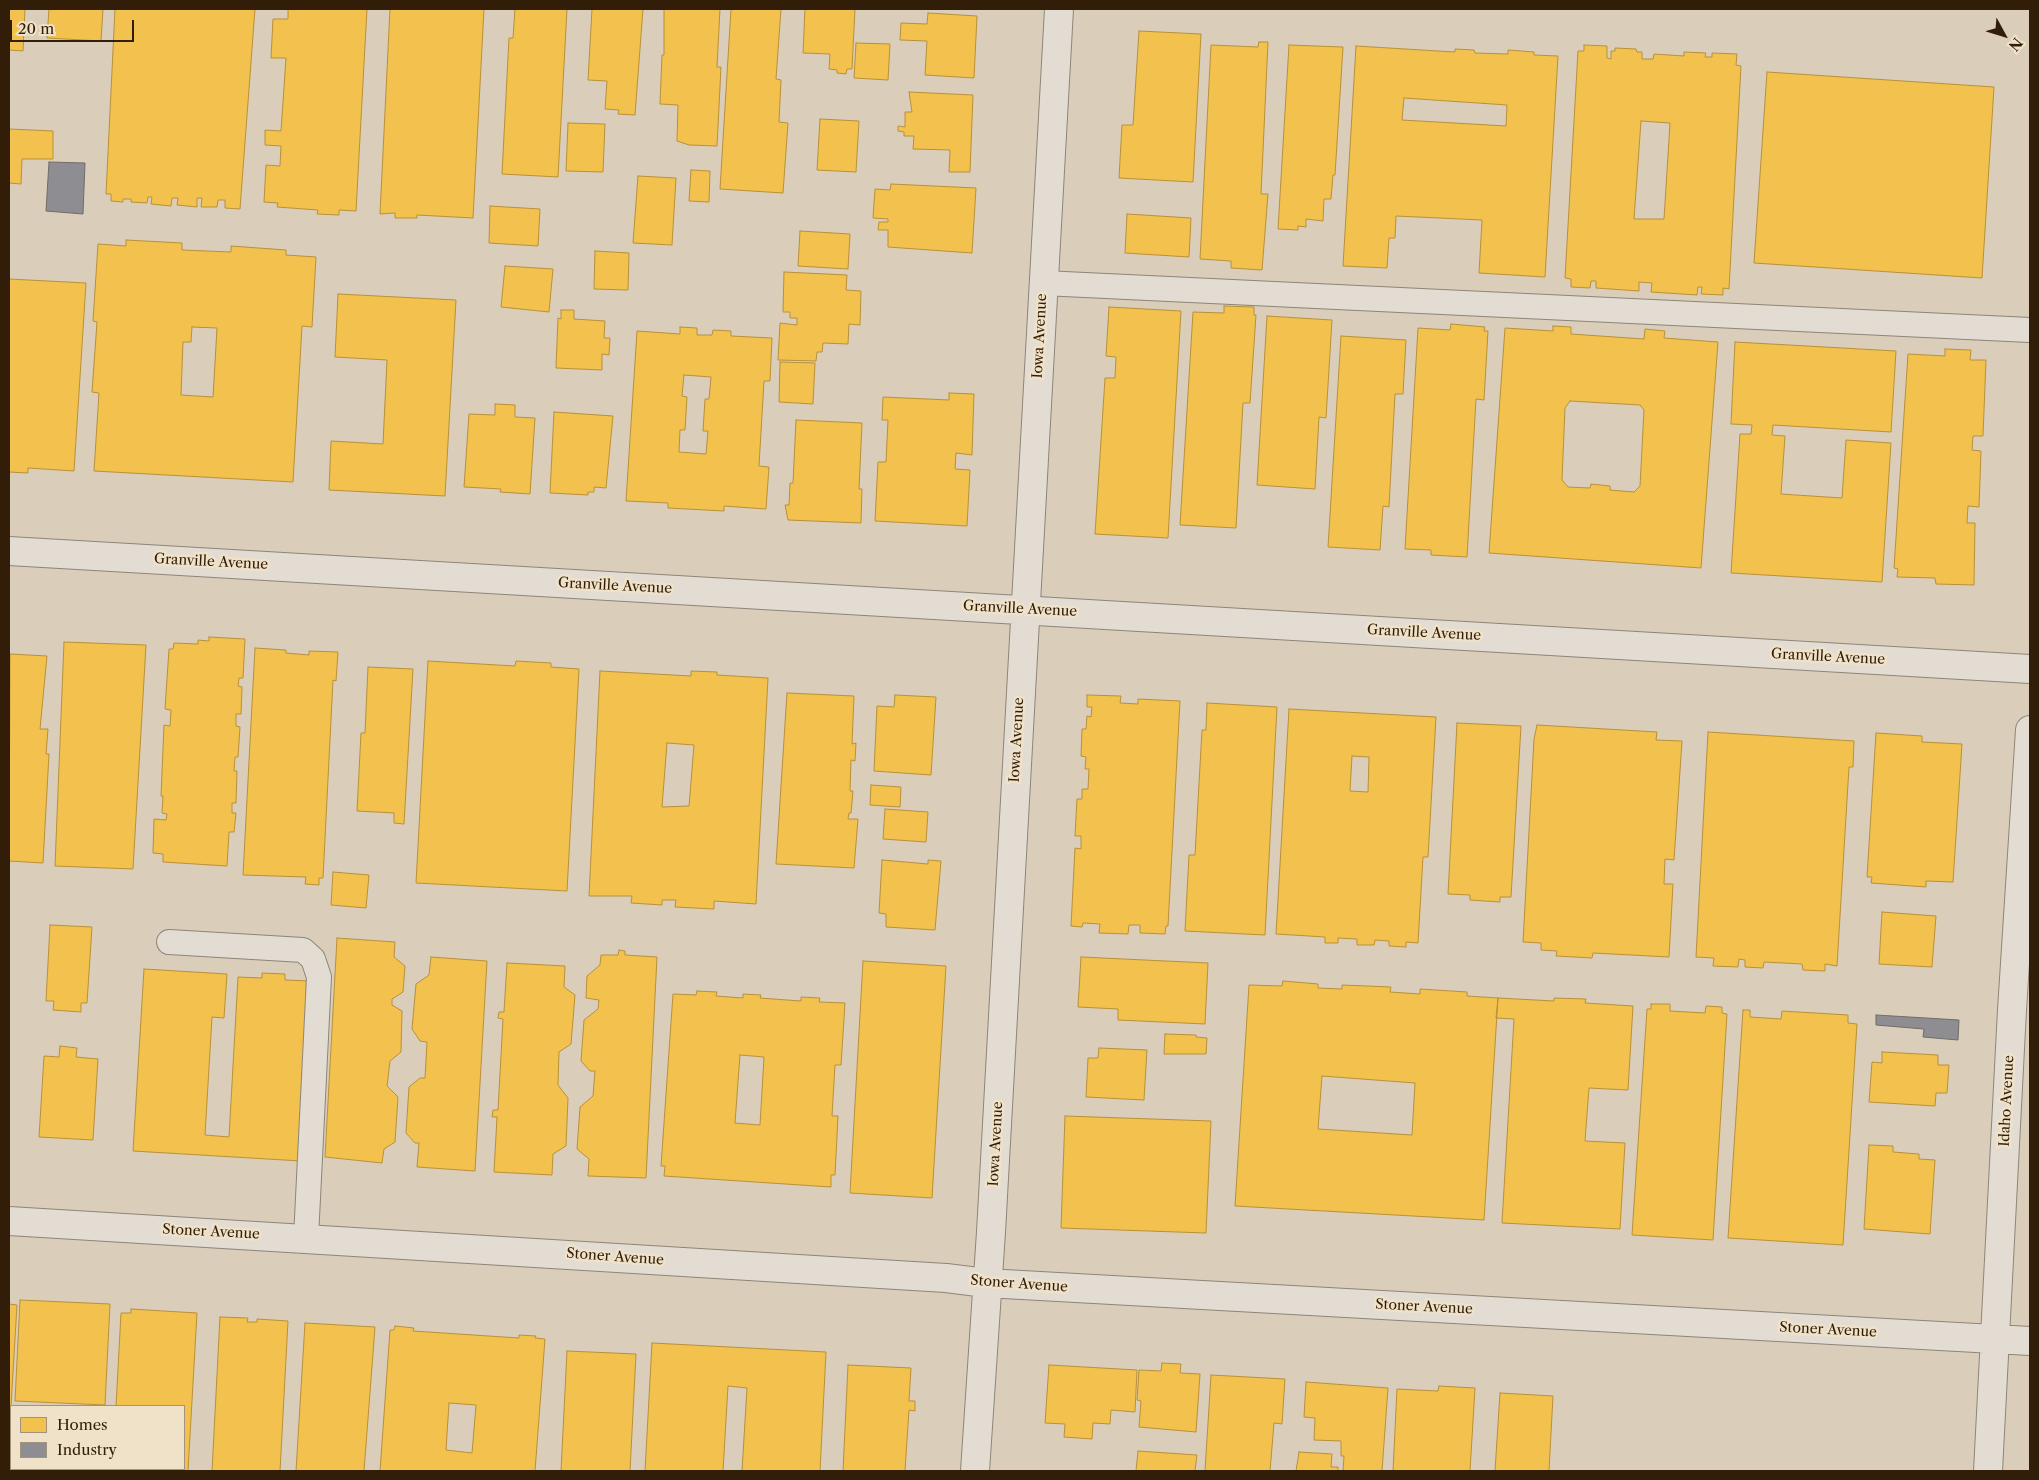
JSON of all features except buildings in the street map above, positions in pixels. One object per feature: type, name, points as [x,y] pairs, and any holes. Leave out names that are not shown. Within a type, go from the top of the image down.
[{"type":"street","name":"Iowa Avenue","points":[[975,1471],[986,1283],[991,1232],[1024,610],[1059,9]]},
{"type":"street","name":"Granville Avenue","points":[[9,551],[2030,669]]},
{"type":"street","name":"Idaho Avenue","points":[[1988,1471],[1993,1339],[2021,1011],[2030,730]]},
{"type":"street","name":"Stoner Avenue","points":[[9,1221],[946,1278],[986,1283],[2030,1341]]},
{"type":"lane","points":[[1043,283],[2030,330]]},
{"type":"lane","points":[[169,942],[303,950],[313,959],[319,977],[306,1238]]}]
